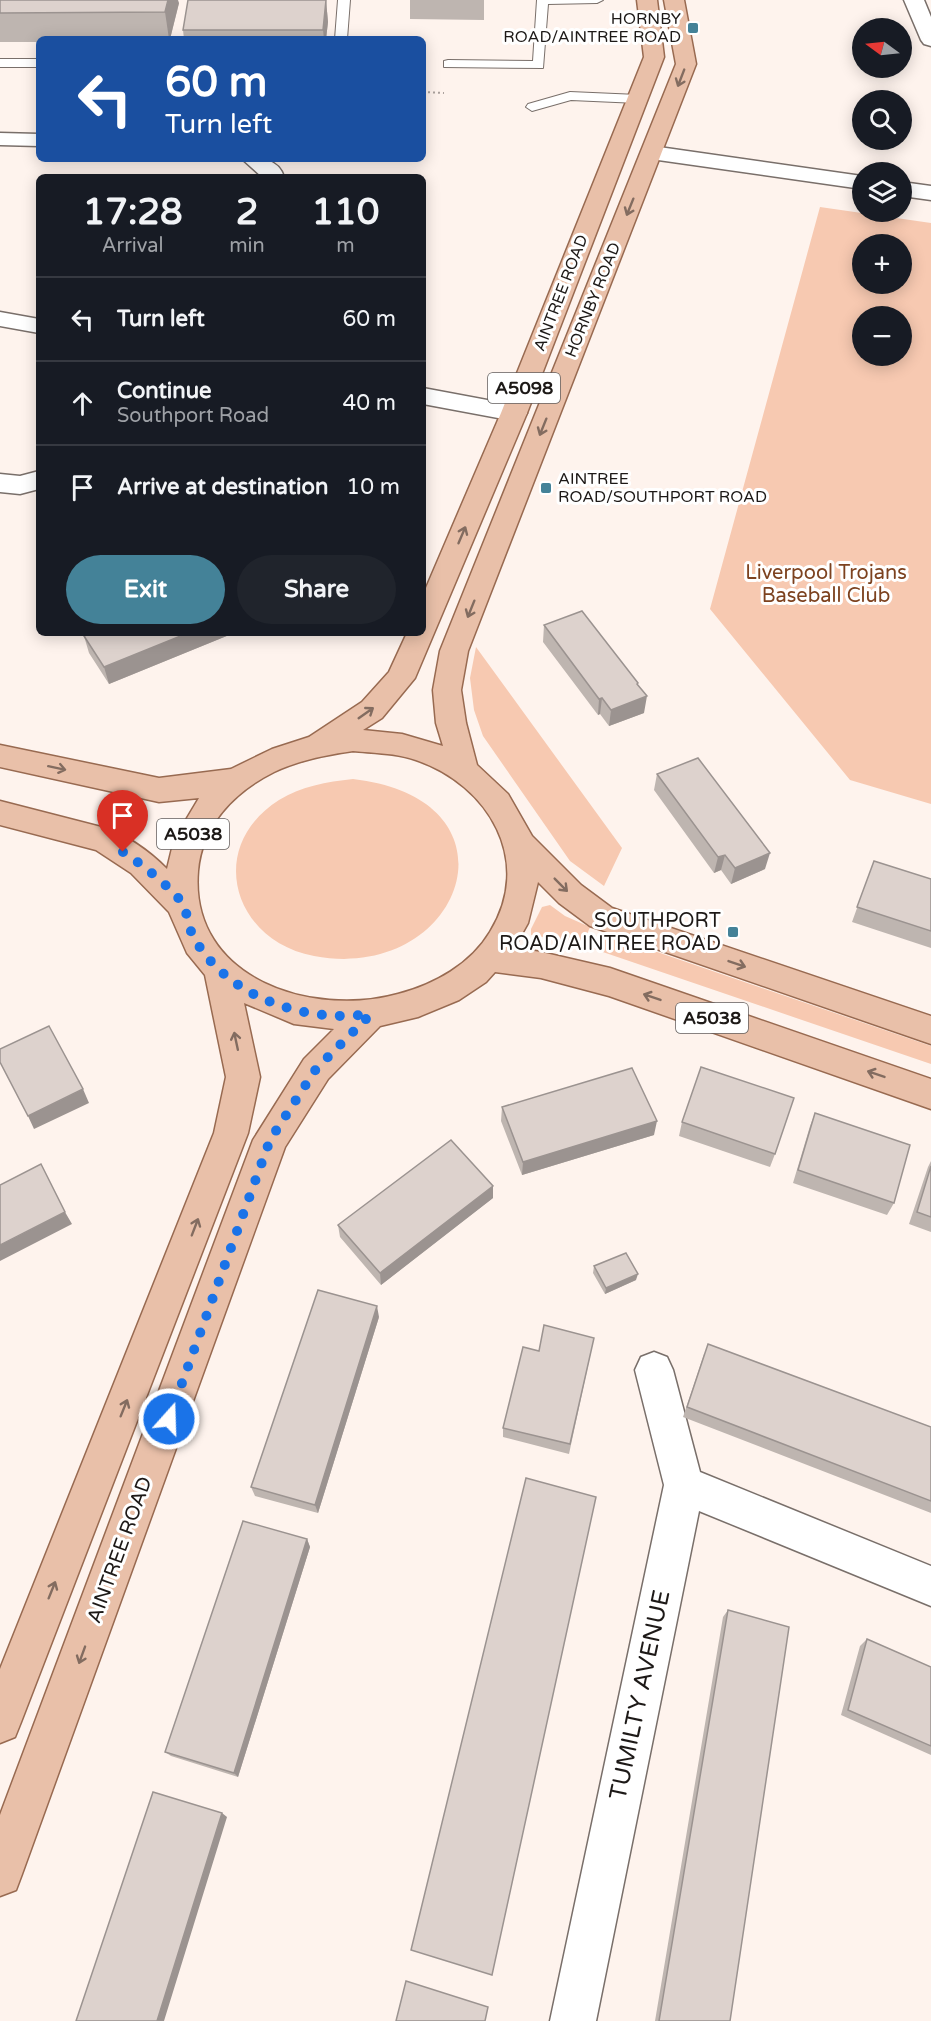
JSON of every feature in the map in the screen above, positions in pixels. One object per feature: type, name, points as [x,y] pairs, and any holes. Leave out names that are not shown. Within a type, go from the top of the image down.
[{"type":"main road","name":"AINTREE ROAD","points":[[426,621],[514,413],[654,57],[646,0]]},
{"type":"main road","name":"HORNBY ROAD","points":[[464,770],[451,723],[447,690],[454,651],[686,64],[674,0]]},
{"type":"main road","points":[[317,745],[372,710],[401,678],[420,636]]},
{"type":"main road","name":"A5038","points":[[353,740],[394,743],[429,753],[464,770],[488,790],[505,811],[520,844],[524,869],[519,908],[504,938],[489,958],[474,972],[444,993],[406,1008],[370,1015],[325,1016],[292,1009],[272,1003],[246,990],[220,971],[194,938],[182,903],[180,876],[188,843],[207,809],[220,794],[251,770],[284,754],[317,745],[353,740]]},
{"type":"main road","name":"A5038","points":[[0,756],[159,790],[195,787],[239,779]]},
{"type":"main road","name":"A5038","points":[[0,813],[105,840],[142,864],[182,903]]},
{"type":"main road","name":"A5038","points":[[520,844],[570,894],[601,917],[931,1030]]},
{"type":"main road","name":"A5038","points":[[489,958],[541,965],[610,982],[931,1094]]},
{"type":"main road","points":[[0,1722],[231,1133],[243,1077],[220,971]]},
{"type":"main road","name":"AINTREE ROAD","points":[[0,1874],[270,1140],[316,1069],[370,1015]]},
{"type":"street","points":[[914,0],[931,40]]},
{"type":"street","points":[[0,139],[36,140]]},
{"type":"street","points":[[652,153],[852,182]]},
{"type":"street","points":[[257,162],[272,174]]},
{"type":"street","points":[[912,190],[931,193]]},
{"type":"street","points":[[0,319],[36,325]]},
{"type":"street","points":[[426,397],[514,413]]},
{"type":"street","points":[[0,483],[20,485],[36,481]]},
{"type":"street","name":"TUMILTY AVENUE","points":[[573,2021],[684,1485],[654,1370]]},
{"type":"street","points":[[684,1485],[931,1586]]},
{"type":"lane","points":[[341,36],[344,0]]},
{"type":"lane","points":[[448,64],[540,65],[542,1],[597,0]]},
{"type":"lane","points":[[0,63],[36,63]]},
{"type":"lane","points":[[532,107],[570,96],[638,99]]},
{"type":"green space","name":"Liverpool Trojans Baseball Club","points":[[820,207],[852,212],[852,222],[912,220],[931,223],[931,804],[850,780],[710,609]]},
{"type":"green space","points":[[476,647],[622,848],[604,886],[570,861],[483,736],[474,710],[470,678]]},
{"type":"green space","points":[[353,779],[408,793],[442,819],[457,851],[455,886],[438,918],[408,943],[366,957],[314,956],[286,947],[264,932],[248,912],[238,890],[236,866],[242,842],[256,820],[279,800],[314,785]]},
{"type":"green space","points":[[550,905],[565,916],[590,927],[583,944],[531,935],[531,929],[542,907]]},
{"type":"green space","points":[[602,933],[931,1046],[931,1064],[594,949]]},
{"type":"building","points":[[0,0],[168,0],[165,12],[0,13]]},
{"type":"building","points":[[188,0],[326,0],[323,30],[183,30]]},
{"type":"building","points":[[582,611],[647,696],[611,710],[602,698],[599,699],[544,625]]},
{"type":"building","points":[[84,636],[181,636],[104,667]]},
{"type":"building","points":[[698,758],[770,853],[735,868],[725,855],[718,857],[657,774]]},
{"type":"building","points":[[874,861],[931,879],[931,931],[857,907]]},
{"type":"building","points":[[49,1026],[83,1089],[28,1116],[0,1062],[0,1049]]},
{"type":"building","points":[[701,1067],[794,1098],[775,1154],[682,1122]]},
{"type":"building","points":[[632,1068],[657,1121],[523,1162],[502,1107]]},
{"type":"building","points":[[815,1113],[910,1145],[894,1203],[798,1170]]},
{"type":"building","points":[[451,1140],[493,1186],[380,1273],[338,1225]]},
{"type":"building","points":[[41,1164],[65,1212],[0,1245],[0,1185]]},
{"type":"building","points":[[931,1166],[931,1217],[917,1212]]},
{"type":"building","points":[[626,1253],[638,1274],[606,1288],[594,1266]]},
{"type":"building","points":[[318,1290],[377,1306],[315,1505],[251,1487]]},
{"type":"building","points":[[544,1325],[594,1338],[570,1444],[503,1428],[523,1347],[539,1351]]},
{"type":"building","points":[[708,1344],[931,1427],[931,1501],[687,1407]]},
{"type":"building","points":[[526,1478],[596,1497],[492,1975],[411,1950]]},
{"type":"building","points":[[243,1521],[307,1539],[234,1773],[165,1752]]},
{"type":"building","points":[[728,1610],[789,1627],[730,2021],[659,2021]]},
{"type":"building","points":[[867,1639],[931,1667],[931,1746],[848,1710]]},
{"type":"building","points":[[153,1792],[222,1813],[157,2021],[76,2021]]},
{"type":"building","points":[[406,1981],[488,2007],[485,2021],[396,2021]]},
{"type":"place","name":"HORNBY ROAD/AINTREE ROAD","points":[[693,28]]},
{"type":"place","name":"AINTREE ROAD/SOUTHPORT ROAD","points":[[546,488]]},
{"type":"place","name":"SOUTHPORT ROAD/AINTREE ROAD","points":[[733,932]]},
{"type":"route","points":[[123,852],[142,864],[182,903],[194,938],[220,971],[246,990],[272,1003],[303,1012],[325,1016],[370,1015],[316,1069],[270,1140],[169,1419]]}]
